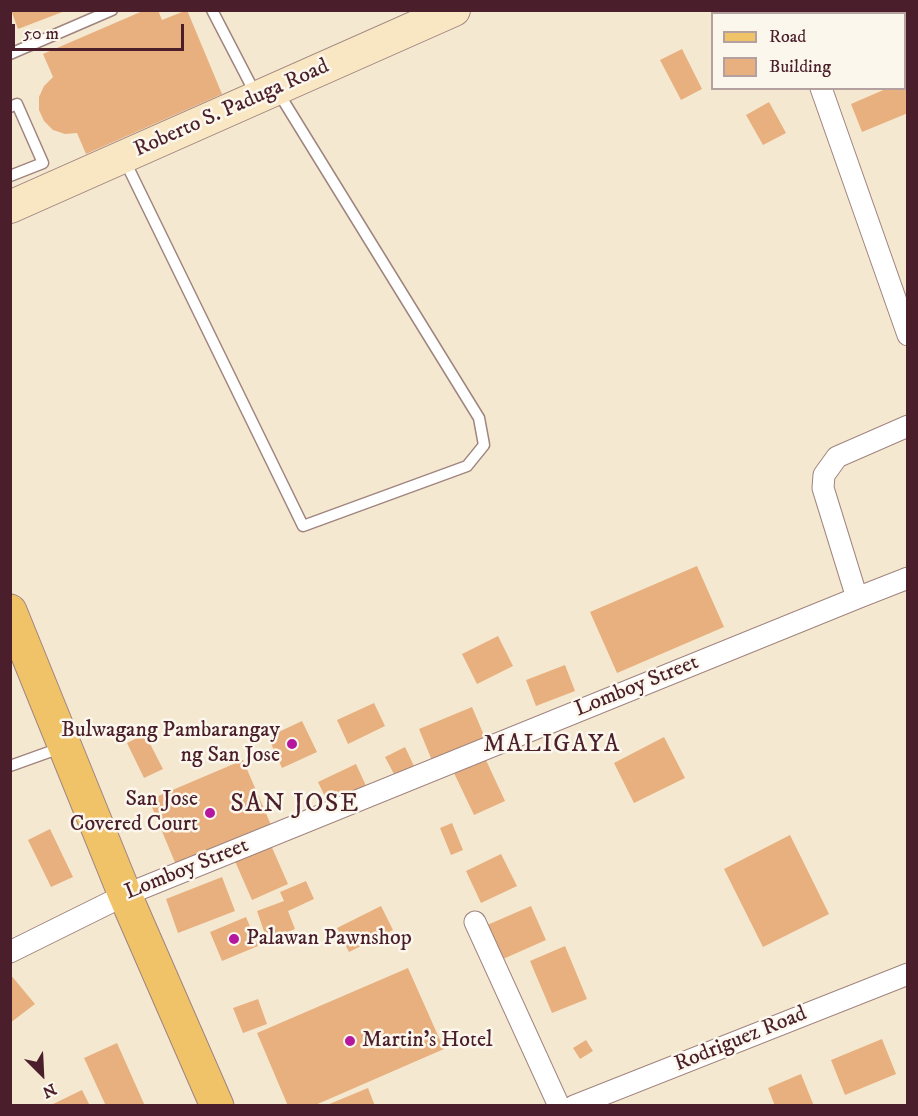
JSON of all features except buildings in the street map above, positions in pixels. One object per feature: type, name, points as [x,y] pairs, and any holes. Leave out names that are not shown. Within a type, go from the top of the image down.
[{"type":"main road","points":[[10,611],[125,895],[217,1106]]},
{"type":"street","name":"Roberto S. Paduga Road","points":[[10,207],[454,10]]},
{"type":"street","points":[[822,90],[908,335]]},
{"type":"street","points":[[856,598],[823,488],[824,475],[837,457],[908,426]]},
{"type":"street","name":"Lomboy Street","points":[[10,952],[125,895],[908,578]]},
{"type":"street","points":[[475,922],[559,1106]]},
{"type":"street","name":"Rodriguez Road","points":[[574,1106],[908,974]]},
{"type":"lane","points":[[10,54],[112,10]]},
{"type":"lane","points":[[123,157],[303,526],[467,466],[483,445],[479,418],[212,10]]},
{"type":"lane","points":[[10,106],[17,104],[43,163],[10,176]]},
{"type":"lane","points":[[10,766],[66,746]]},
{"type":"place","name":"Bulwagang Pambarangay ng San Jose","points":[[292,744]]},
{"type":"place","name":"San Jose Covered Court","points":[[210,813]]},
{"type":"place","name":"Palawan Pawnshop","points":[[234,939]]},
{"type":"place","name":"Martin's Hotel","points":[[350,1041]]},
{"type":"district","name":"MALIGAYA","points":[[552,746]]},
{"type":"district","name":"SAN JOSE","points":[[295,806]]}]
